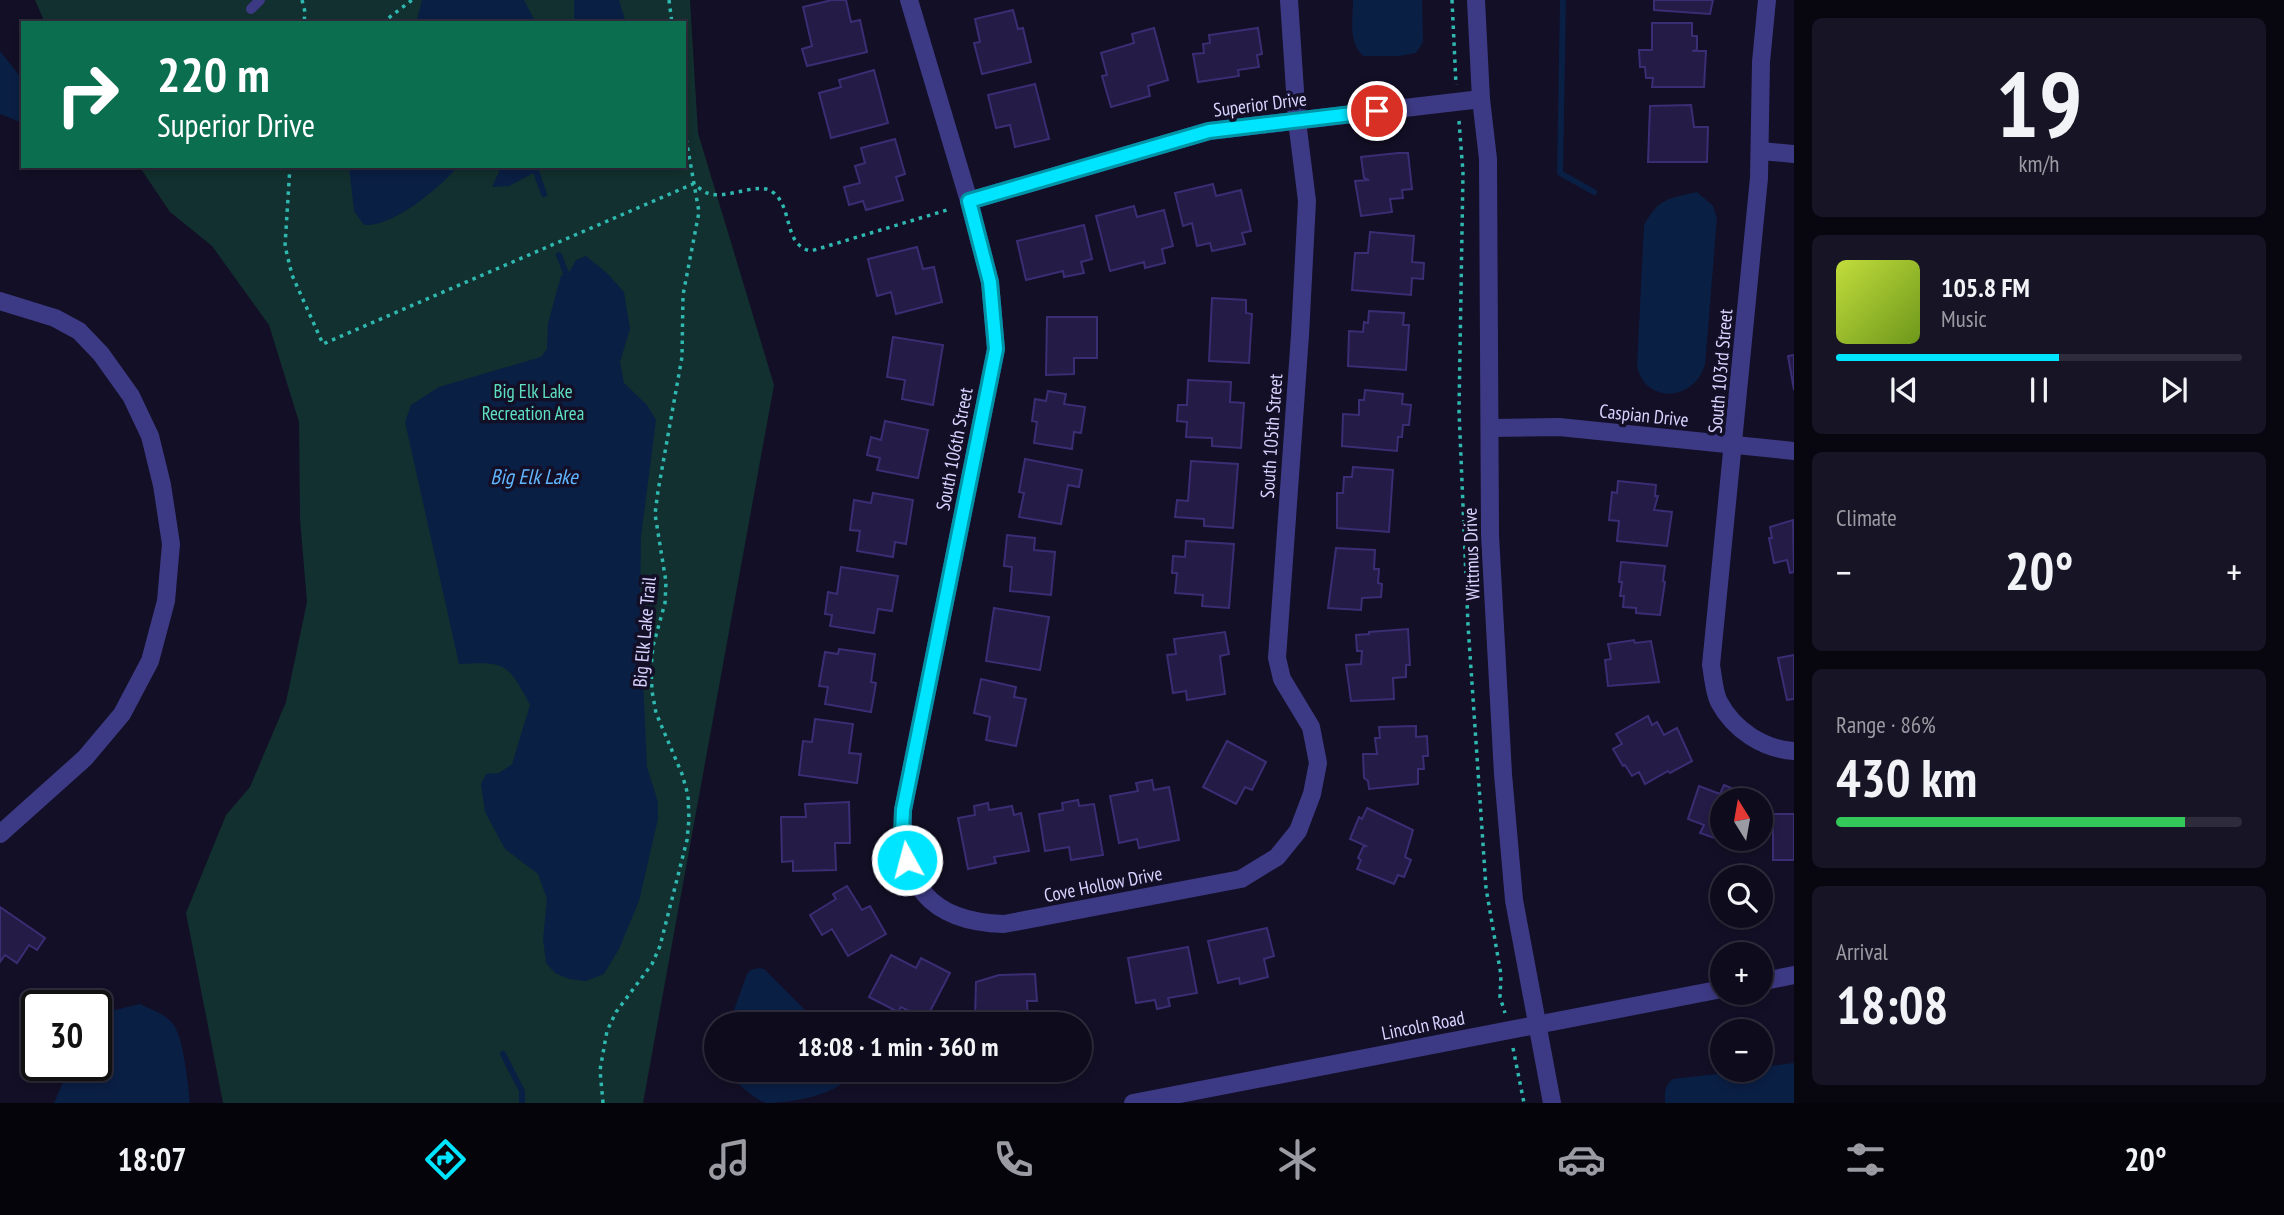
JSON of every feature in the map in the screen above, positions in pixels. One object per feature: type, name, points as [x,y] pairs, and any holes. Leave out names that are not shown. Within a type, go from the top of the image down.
[{"type":"street","name":"South 106th Street","points":[[909,0],[969,201],[990,282],[996,349],[903,810],[902,834],[907,860],[916,885],[934,904]]},
{"type":"street","name":"South 105th Street","points":[[1277,857],[1298,831],[1312,793],[1318,763],[1311,727],[1282,679],[1277,658],[1307,201],[1297,121],[1289,0]]},
{"type":"street","name":"Wittmus Drive","points":[[1476,0],[1481,99],[1488,159],[1490,535],[1505,799],[1514,900],[1552,1103]]},
{"type":"street","name":"South 103rd Street","points":[[1767,0],[1761,62],[1761,151],[1711,665],[1719,702],[1746,736],[1782,750],[1794,751]]},
{"type":"street","name":"Superior Drive","points":[[969,201],[1209,131],[1481,99]]},
{"type":"street","points":[[1761,151],[1794,154]]},
{"type":"street","points":[[0,301],[55,317],[79,331],[101,354],[131,396],[150,436],[162,485],[171,544],[166,601],[150,661],[122,715],[85,758],[0,834]]},
{"type":"street","name":"Caspian Drive","points":[[1490,428],[1559,427],[1794,451]]},
{"type":"street","name":"Cove Hollow Drive","points":[[934,904],[956,917],[979,923],[1004,924],[1241,879],[1277,857]]},
{"type":"street","points":[[1773,979],[1794,975]]},
{"type":"street","name":"Lincoln Road","points":[[1133,1103],[1710,991]]},
{"type":"lane","points":[[251,9],[260,0]]},
{"type":"path","points":[[302,0],[304,21]]},
{"type":"path","points":[[385,21],[411,0]]},
{"type":"path","points":[[669,0],[672,21]]},
{"type":"path","name":"Big Elk Lake Trail","points":[[603,1103],[600,1070],[607,1031],[616,1012],[652,964],[660,946],[687,840],[688,795],[656,713],[651,668],[653,646],[665,603],[666,582],[655,514],[682,357],[682,295],[699,212],[686,140]]},
{"type":"path","points":[[290,168],[285,246],[292,275],[323,344],[693,184],[707,193],[726,195],[767,189],[775,194],[781,203],[796,245],[811,251],[947,210]]},
{"type":"green space","name":"Big Elk Lake Recreation Area","points":[[35,0],[690,0],[698,133],[774,385],[643,1103],[223,1103],[186,913],[226,815],[250,787],[286,702],[307,602],[300,519],[299,422],[269,325],[212,246],[170,212],[140,168],[686,168],[686,21],[44,21]]},
{"type":"water","points":[[422,0],[524,0],[535,21],[417,21]]},
{"type":"water","points":[[574,0],[619,0],[625,21],[574,21]]},
{"type":"water","points":[[1353,0],[1422,0],[1423,42],[1416,53],[1363,56],[1353,37]]},
{"type":"water","points":[[0,51],[21,77],[21,122],[0,114]]},
{"type":"water","points":[[349,168],[456,168],[428,195],[388,220],[364,225],[354,211]]},
{"type":"water","points":[[498,168],[543,168],[509,186],[492,187]]},
{"type":"water","points":[[1697,192],[1713,206],[1717,218],[1705,365],[1697,380],[1689,387],[1671,394],[1662,393],[1646,384],[1637,366],[1644,225],[1660,204]]},
{"type":"water","name":"Big Elk Lake","points":[[586,256],[607,273],[624,292],[630,329],[620,362],[624,383],[647,405],[656,420],[641,537],[640,614],[647,767],[658,802],[658,819],[639,901],[619,949],[604,974],[586,981],[569,979],[555,973],[546,963],[543,939],[547,899],[538,874],[505,849],[485,812],[481,784],[486,774],[499,773],[512,764],[530,705],[511,673],[504,668],[487,663],[459,664],[405,422],[411,405],[439,387],[541,357],[547,349],[548,323],[561,276],[570,271],[576,260]]},
{"type":"water","points":[[764,969],[806,1012],[733,1012],[747,974],[751,970]]},
{"type":"water","points":[[140,1004],[171,1021],[183,1052],[190,1103],[54,1103],[64,1081],[112,1081],[112,1011]]},
{"type":"water","points":[[1794,1063],[1794,1103],[1665,1103],[1665,1092],[1673,1079],[1710,1075],[1710,1082],[1773,1082],[1773,1066]]},
{"type":"water","points":[[736,1082],[843,1082],[816,1096],[794,1100],[766,1103]]},
{"type":"building","points":[[832,0],[846,0],[851,22],[860,20],[867,52],[807,66],[802,49],[812,46],[803,7]]},
{"type":"building","points":[[1654,0],[1713,0],[1710,14],[1654,10]]},
{"type":"building","points":[[1013,10],[1018,29],[1023,28],[1031,62],[982,74],[974,43],[980,42],[975,19]]},
{"type":"building","points":[[1652,23],[1692,23],[1692,36],[1697,36],[1697,50],[1692,51],[1706,51],[1704,87],[1652,87],[1653,78],[1646,78],[1645,67],[1640,67],[1639,50],[1652,50]]},
{"type":"building","points":[[1154,28],[1168,80],[1148,86],[1150,96],[1111,107],[1102,76],[1107,75],[1101,53],[1134,43],[1132,34]]},
{"type":"building","points":[[1258,28],[1262,54],[1257,55],[1259,67],[1238,70],[1239,76],[1198,82],[1193,54],[1204,53],[1203,44],[1210,43],[1209,35]]},
{"type":"building","points":[[874,70],[888,123],[831,138],[819,93],[841,87],[839,80]]},
{"type":"building","points":[[1035,84],[1049,139],[1015,147],[1010,125],[996,128],[988,95]]},
{"type":"building","points":[[1691,105],[1694,127],[1708,127],[1707,162],[1648,162],[1650,106]]},
{"type":"building","points":[[895,139],[905,174],[896,177],[903,200],[866,210],[863,201],[849,205],[844,187],[860,183],[855,166],[865,163],[861,148]]},
{"type":"building","points":[[1408,153],[1412,189],[1402,190],[1403,198],[1390,199],[1392,212],[1361,216],[1355,181],[1369,180],[1364,178],[1361,157]]},
{"type":"building","points":[[1213,184],[1216,196],[1241,190],[1251,231],[1242,233],[1245,244],[1212,251],[1210,243],[1197,246],[1192,223],[1183,226],[1175,193]]},
{"type":"building","points":[[1134,206],[1137,217],[1164,210],[1173,246],[1162,249],[1165,263],[1145,268],[1144,262],[1110,271],[1096,216]]},
{"type":"building","points":[[1084,225],[1092,259],[1081,262],[1084,273],[1064,277],[1063,271],[1026,280],[1017,241]]},
{"type":"building","points":[[1370,232],[1414,236],[1412,262],[1424,263],[1423,279],[1412,278],[1411,295],[1352,290],[1355,253],[1368,253]]},
{"type":"building","points":[[917,247],[923,269],[934,267],[942,302],[896,314],[891,292],[877,296],[868,259]]},
{"type":"building","points":[[1212,298],[1246,300],[1246,313],[1252,314],[1249,363],[1209,361]]},
{"type":"building","points":[[1369,311],[1404,313],[1403,325],[1409,325],[1406,370],[1348,366],[1349,331],[1363,332],[1364,322],[1368,323]]},
{"type":"building","points":[[1047,317],[1097,317],[1097,358],[1074,358],[1074,374],[1046,375]]},
{"type":"building","points":[[893,337],[943,345],[933,405],[902,399],[905,380],[887,377]]},
{"type":"building","points":[[1794,355],[1794,390],[1788,356]]},
{"type":"building","points":[[1188,380],[1231,382],[1230,402],[1244,403],[1241,448],[1212,446],[1212,438],[1186,437],[1187,422],[1177,421],[1178,405],[1187,405]]},
{"type":"building","points":[[1365,390],[1403,394],[1402,404],[1411,405],[1409,425],[1403,425],[1402,437],[1398,437],[1397,451],[1342,446],[1343,414],[1359,415],[1359,400],[1364,400]]},
{"type":"building","points":[[1048,391],[1066,394],[1064,404],[1085,407],[1081,433],[1074,432],[1072,449],[1034,443],[1037,422],[1032,421],[1035,399],[1046,401]]},
{"type":"building","points":[[885,421],[928,430],[918,478],[877,470],[880,458],[867,455],[871,437],[881,440]]},
{"type":"building","points":[[1025,459],[1082,470],[1079,487],[1068,485],[1061,524],[1019,517],[1024,493],[1019,492]]},
{"type":"building","points":[[1191,461],[1238,464],[1233,528],[1204,526],[1204,519],[1175,517],[1177,500],[1188,501]]},
{"type":"building","points":[[1353,467],[1393,470],[1389,532],[1337,528],[1337,493],[1343,493],[1344,477],[1352,477]]},
{"type":"building","points":[[1618,481],[1656,485],[1655,496],[1658,496],[1654,510],[1672,512],[1667,546],[1617,541],[1619,521],[1609,520],[1612,492],[1617,493]]},
{"type":"building","points":[[873,493],[913,500],[906,544],[895,542],[893,557],[857,551],[860,531],[850,530],[854,500],[871,503]]},
{"type":"building","points":[[1793,520],[1794,572],[1790,573],[1787,560],[1774,563],[1769,538],[1772,538],[1770,527]]},
{"type":"building","points":[[1007,535],[1035,538],[1034,550],[1055,552],[1051,595],[1010,591],[1012,567],[1004,566]]},
{"type":"building","points":[[1186,541],[1234,544],[1229,608],[1202,606],[1203,595],[1175,593],[1177,573],[1172,573],[1173,556],[1185,557]]},
{"type":"building","points":[[1336,548],[1375,550],[1374,569],[1379,569],[1381,597],[1362,598],[1361,610],[1328,608]]},
{"type":"building","points":[[1621,562],[1665,566],[1660,615],[1636,613],[1636,608],[1623,607],[1624,596],[1620,596],[1622,582],[1619,582]]},
{"type":"building","points":[[841,567],[898,576],[892,611],[878,609],[874,633],[830,626],[832,615],[825,614],[828,592],[837,594]]},
{"type":"building","points":[[994,608],[1049,617],[1040,670],[986,661]]},
{"type":"building","points":[[1408,629],[1410,665],[1406,665],[1406,677],[1393,678],[1394,699],[1351,701],[1346,665],[1361,664],[1362,651],[1357,651],[1356,635]]},
{"type":"building","points":[[1225,632],[1229,654],[1220,656],[1225,694],[1187,700],[1186,691],[1173,693],[1167,655],[1176,654],[1174,639]]},
{"type":"building","points":[[1634,640],[1635,643],[1651,641],[1659,682],[1608,686],[1605,660],[1611,659],[1608,644]]},
{"type":"building","points":[[839,649],[875,654],[871,682],[876,683],[871,712],[825,704],[828,687],[819,686],[825,652],[838,654]]},
{"type":"building","points":[[1794,655],[1794,699],[1787,700],[1778,658]]},
{"type":"building","points":[[981,679],[1016,687],[1014,697],[1026,699],[1016,746],[986,740],[990,717],[974,713]]},
{"type":"building","points":[[1648,716],[1652,725],[1657,722],[1664,735],[1677,728],[1692,761],[1645,784],[1639,772],[1632,776],[1613,749],[1622,744],[1616,734]]},
{"type":"building","points":[[815,719],[853,724],[849,753],[861,754],[857,783],[799,775],[803,741],[812,742]]},
{"type":"building","points":[[1416,726],[1416,737],[1427,736],[1428,756],[1423,756],[1424,769],[1418,769],[1418,784],[1369,789],[1368,781],[1364,778],[1363,754],[1377,754],[1375,738],[1380,738],[1379,727]]},
{"type":"building","points":[[1227,741],[1266,762],[1252,790],[1245,787],[1236,804],[1203,787]]},
{"type":"building","points":[[1152,780],[1154,790],[1169,787],[1179,840],[1139,848],[1137,839],[1119,843],[1110,796],[1138,791],[1136,783]]},
{"type":"building","points":[[1699,786],[1710,790],[1710,836],[1700,833],[1704,825],[1688,819]]},
{"type":"building","points":[[1078,800],[1079,806],[1094,804],[1103,855],[1071,860],[1069,847],[1045,851],[1039,814],[1063,810],[1062,803]]},
{"type":"building","points":[[849,802],[850,843],[835,843],[836,870],[793,871],[793,861],[782,862],[781,817],[806,817],[805,804]]},
{"type":"building","points":[[988,803],[989,810],[1012,806],[1014,815],[1021,813],[1029,851],[994,857],[996,863],[968,869],[958,818],[975,815],[974,806]]},
{"type":"building","points":[[1367,808],[1413,830],[1405,857],[1411,860],[1404,877],[1398,875],[1394,884],[1357,869],[1361,860],[1358,858],[1366,846],[1350,839],[1359,817],[1362,819]]},
{"type":"building","points":[[1773,814],[1794,814],[1794,860],[1773,860]]},
{"type":"building","points":[[847,886],[862,910],[870,906],[886,934],[848,956],[832,929],[822,935],[810,915],[836,899],[833,894]]},
{"type":"building","points":[[0,907],[45,938],[37,950],[29,945],[17,963],[5,955],[0,962]]},
{"type":"building","points":[[1267,928],[1274,956],[1264,959],[1268,977],[1240,984],[1239,978],[1218,983],[1208,941]]},
{"type":"building","points":[[1188,947],[1197,993],[1168,998],[1170,1006],[1157,1009],[1155,1000],[1136,1003],[1128,958]]},
{"type":"building","points":[[891,955],[916,968],[921,958],[950,973],[930,1012],[911,1012],[901,1007],[898,1012],[869,997]]},
{"type":"building","points":[[1035,974],[1037,1001],[1027,1001],[1027,1012],[975,1012],[976,982],[999,975]]},
{"type":"waterway","points":[[1563,0],[1560,173],[1594,192]]},
{"type":"waterway","points":[[535,168],[544,194]]},
{"type":"waterway","points":[[559,255],[568,278]]},
{"type":"waterway","points":[[503,1054],[522,1091],[522,1103]]},
{"type":"route","points":[[907,860],[902,834],[903,810],[996,349],[990,282],[969,201],[1209,131],[1377,111]]}]
